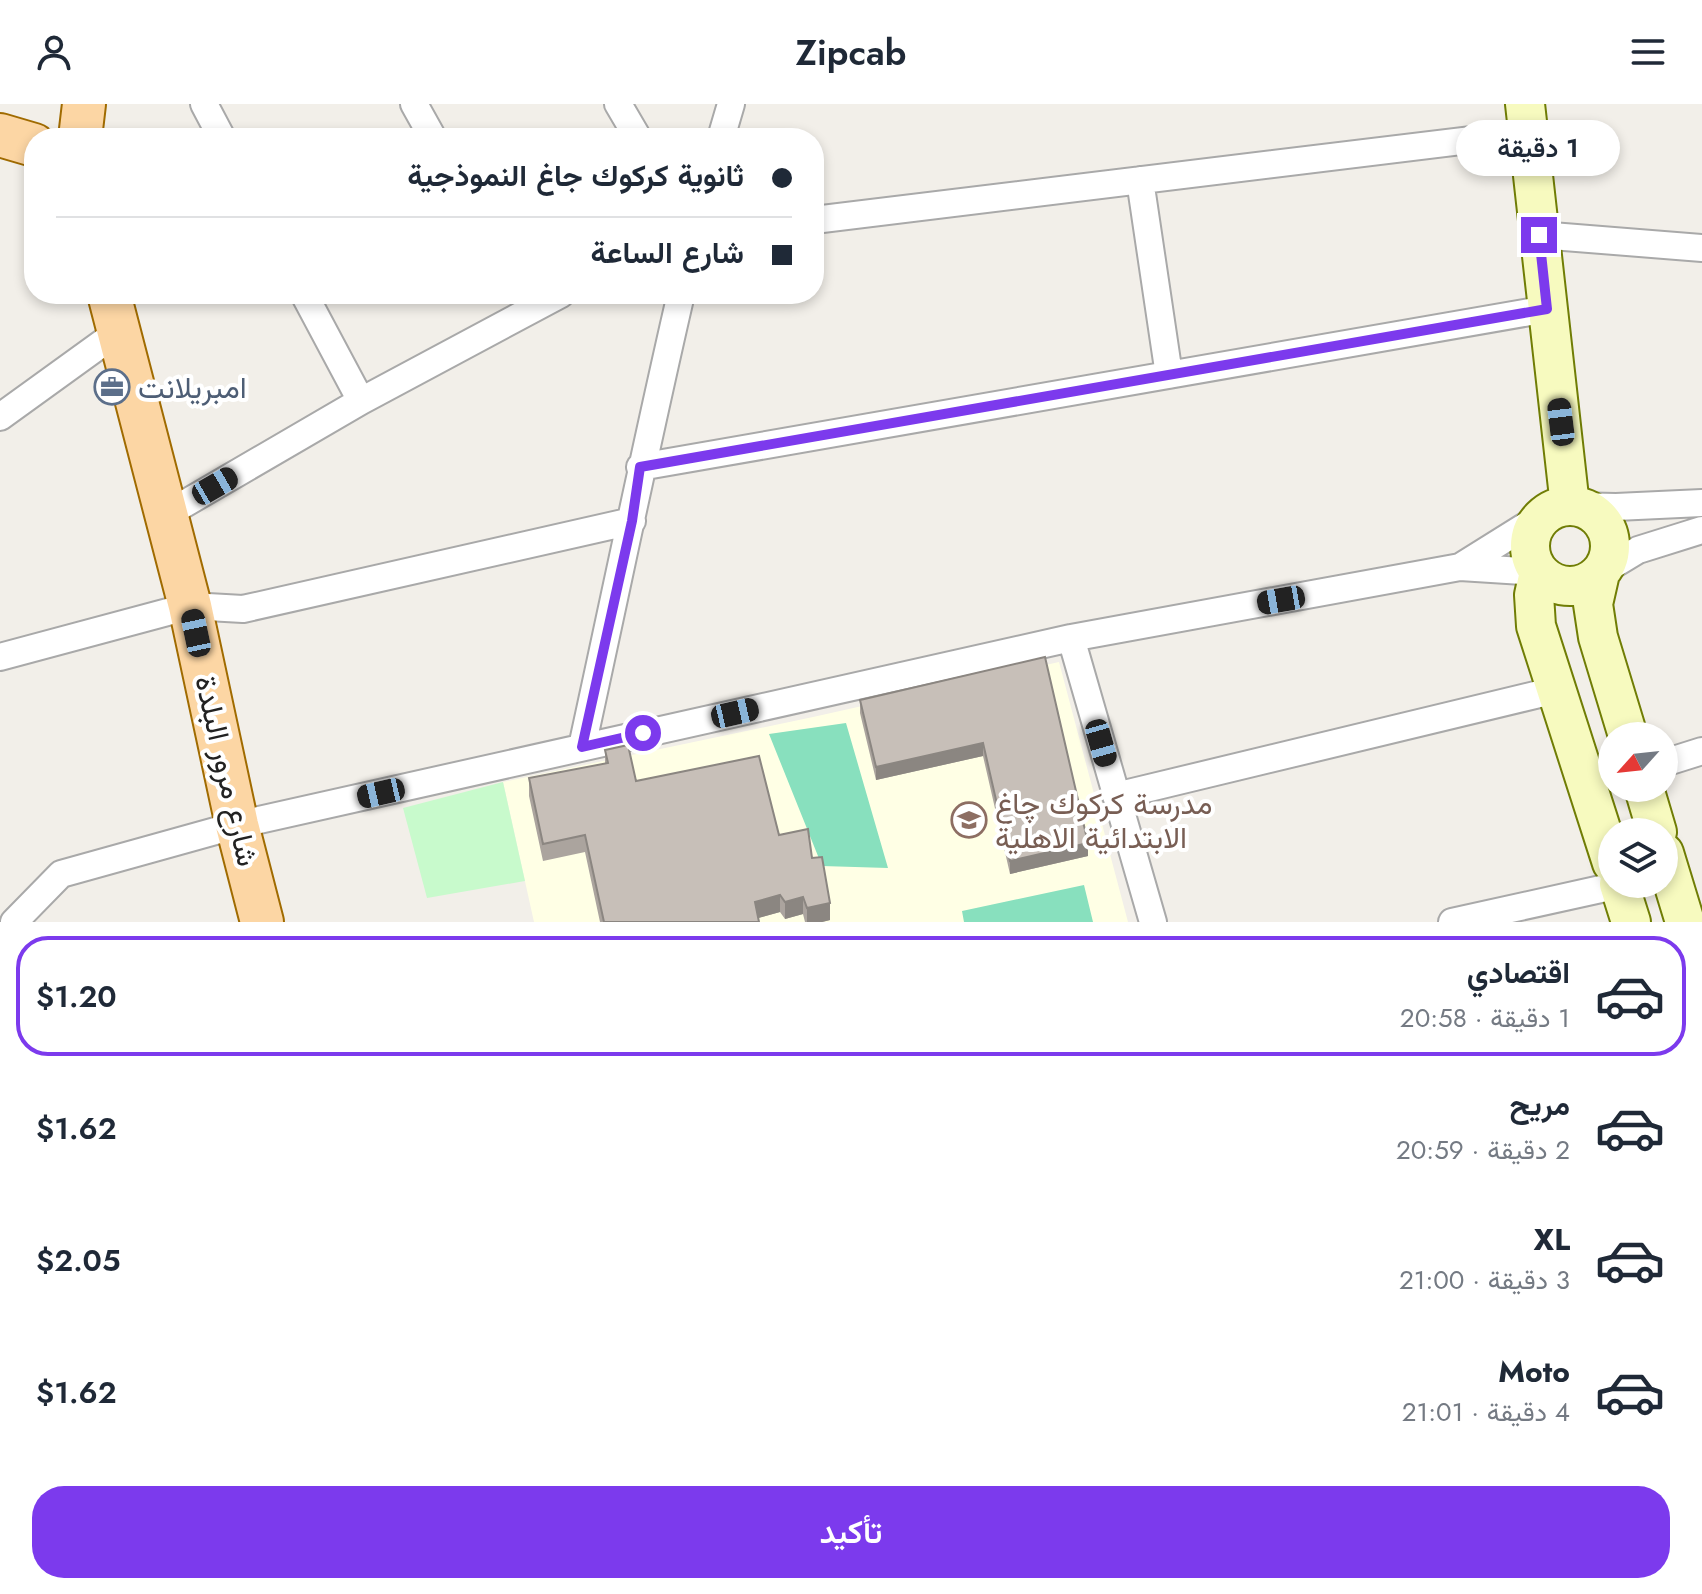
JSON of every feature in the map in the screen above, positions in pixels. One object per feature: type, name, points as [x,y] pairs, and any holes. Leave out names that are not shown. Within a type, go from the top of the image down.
[{"type":"main road","points":[[0,108],[5,104]]},
{"type":"main road","points":[[81,128],[84,104]]},
{"type":"main road","points":[[1526,119],[1547,309],[1559,509]]},
{"type":"main road","points":[[0,135],[24,142]]},
{"type":"main road","name":"شارع مرور البلدة","points":[[114,312],[190,606],[237,825],[262,922]]},
{"type":"main road","points":[[1583,508],[1595,514],[1609,536],[1607,562],[1589,582],[1562,586],[1549,581],[1532,560],[1529,547],[1531,533],[1538,521],[1559,509],[1583,508]]},
{"type":"main road","points":[[1539,572],[1534,595],[1536,626],[1598,819]]},
{"type":"main road","points":[[1600,573],[1593,604],[1598,637],[1624,722]]},
{"type":"main road","points":[[1624,898],[1631,922]]},
{"type":"main road","points":[[1678,898],[1685,922]]},
{"type":"street","points":[[204,104],[217,128]]},
{"type":"street","points":[[414,104],[427,128]]},
{"type":"street","points":[[618,104],[632,128]]},
{"type":"street","points":[[724,128],[731,104]]},
{"type":"street","points":[[824,219],[1140,180],[1526,119]]},
{"type":"street","points":[[1140,180],[1169,375]]},
{"type":"street","points":[[1539,235],[1702,248]]},
{"type":"street","points":[[309,304],[361,401]]},
{"type":"street","points":[[167,514],[525,304]]},
{"type":"street","points":[[582,747],[632,521],[640,467],[679,304]]},
{"type":"street","points":[[640,467],[1547,309]]},
{"type":"street","points":[[0,417],[114,312]]},
{"type":"street","points":[[1460,567],[1559,509],[1702,503]]},
{"type":"street","points":[[0,657],[190,606],[243,609],[632,521]]},
{"type":"street","points":[[1600,573],[1638,550],[1668,538],[1702,530]]},
{"type":"street","points":[[14,922],[61,874],[237,825],[1071,638],[1460,567],[1539,572]]},
{"type":"street","points":[[1071,638],[1153,922]]},
{"type":"street","points":[[1116,796],[1556,690]]},
{"type":"street","points":[[1678,759],[1702,751]]},
{"type":"street","points":[[1452,922],[1598,882]]},
{"type":"shaded area","points":[[1059,662],[1128,922],[534,922],[503,782]]},
{"type":"green space","points":[[846,723],[888,868],[822,866],[769,734]]},
{"type":"green space","points":[[503,782],[525,881],[427,898],[403,808]]},
{"type":"green space","points":[[1084,885],[1093,922],[964,922],[962,911]]},
{"type":"building","points":[[1045,657],[1088,843],[1010,861],[983,743],[876,767],[860,700]]},
{"type":"building","points":[[628,745],[636,781],[759,756],[779,835],[808,829],[812,858],[822,857],[830,903],[807,908],[803,897],[785,902],[780,895],[755,902],[759,922],[604,922],[585,835],[543,844],[529,778],[608,763],[605,750]]},
{"type":"place","name":"امبريلانت","points":[[112,387]]},
{"type":"place","name":"مدرسة كركوك چاغ الابتدائية الاهلية","points":[[969,820]]},
{"type":"route","points":[[643,733],[582,747],[632,521],[640,467],[1547,309],[1539,235]]}]
